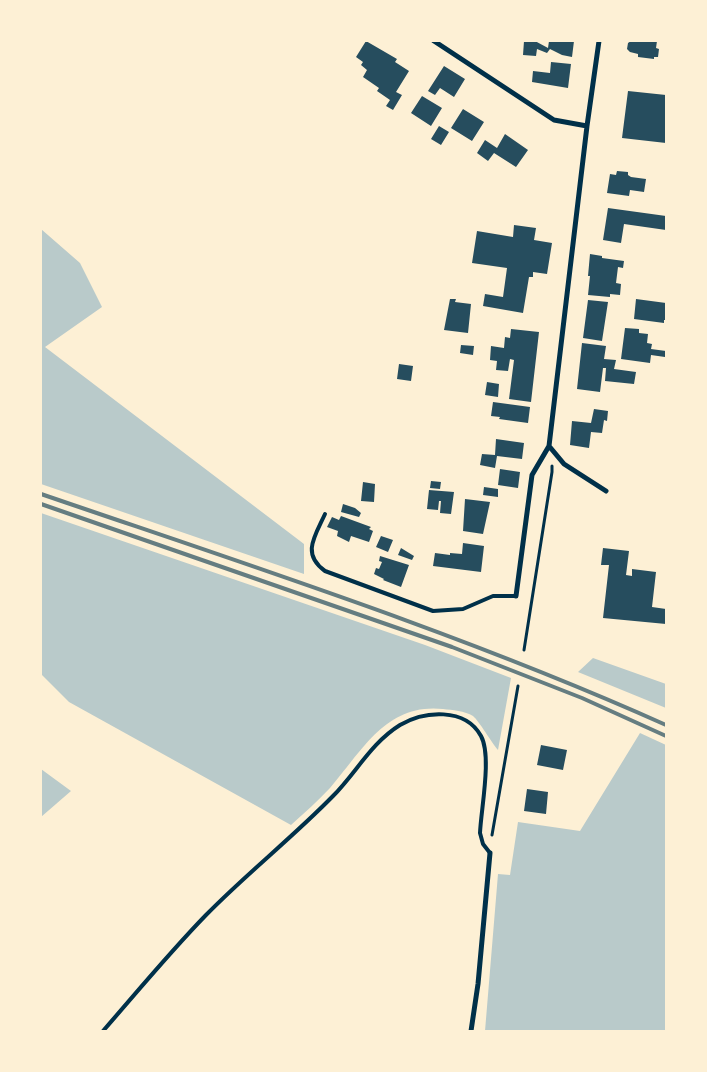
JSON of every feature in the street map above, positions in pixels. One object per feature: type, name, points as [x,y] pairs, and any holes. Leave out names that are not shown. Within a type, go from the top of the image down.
[{"type":"street","points":[[434,41],[554,120],[587,126]]},
{"type":"street","points":[[516,596],[532,475],[549,446],[598,41]]},
{"type":"street","points":[[549,446],[564,464],[606,491]]},
{"type":"street","points":[[471,1031],[478,984],[490,853]]},
{"type":"lane","points":[[325,514],[312,543],[311,552],[314,561],[325,571],[433,611],[462,609],[493,596],[516,596]]},
{"type":"lane","points":[[103,1031],[206,915],[334,796],[378,741],[417,717],[432,714],[453,716],[467,721],[480,735],[485,748],[486,761],[480,833],[482,844],[490,853]]},
{"type":"path","points":[[524,650],[552,472],[549,446]]},
{"type":"path","points":[[490,853],[492,832],[518,686]]},
{"type":"shaded area","points":[[41,229],[80,263],[102,307],[45,347],[304,544],[304,574],[41,484]]},
{"type":"shaded area","points":[[41,513],[425,645],[511,678],[498,750],[479,722],[470,714],[443,709],[423,709],[406,713],[391,721],[378,732],[330,788],[291,825],[69,702],[41,674]]},
{"type":"shaded area","points":[[593,658],[666,684],[666,708],[578,672]]},
{"type":"shaded area","points":[[640,733],[666,745],[666,1031],[485,1031],[498,874],[510,875],[518,822],[580,831]]},
{"type":"shaded area","points":[[41,769],[71,791],[41,817]]},
{"type":"building","points":[[366,41],[397,59],[395,62],[409,71],[396,92],[402,95],[393,110],[386,106],[390,100],[377,91],[379,88],[363,77],[367,70],[361,65],[363,62],[356,57]]},
{"type":"building","points":[[524,41],[535,41],[548,48],[549,41],[574,41],[572,57],[562,55],[550,49],[547,53],[537,49],[536,56],[523,55]]},
{"type":"building","points":[[631,41],[657,41],[658,57],[654,57],[654,59],[638,57],[638,54],[627,49],[628,43]]},
{"type":"building","points":[[551,62],[571,64],[568,88],[532,82],[533,71],[550,73]]},
{"type":"building","points":[[444,66],[465,79],[454,97],[440,88],[435,95],[428,91]]},
{"type":"building","points":[[628,91],[666,95],[666,143],[622,138]]},
{"type":"building","points":[[422,96],[442,108],[431,126],[411,113]]},
{"type":"building","points":[[463,109],[484,122],[472,141],[451,128]]},
{"type":"building","points":[[439,126],[449,132],[441,145],[431,139]]},
{"type":"building","points":[[505,134],[528,150],[516,167],[494,153],[488,161],[477,153],[485,140],[497,148]]},
{"type":"building","points":[[617,171],[628,172],[628,175],[631,177],[646,179],[644,192],[630,190],[629,196],[607,193],[610,174],[616,175]]},
{"type":"building","points":[[608,208],[666,216],[666,230],[624,224],[621,243],[603,240]]},
{"type":"building","points":[[514,225],[536,228],[534,240],[552,243],[547,274],[533,272],[533,277],[529,277],[523,313],[483,306],[485,294],[503,297],[507,268],[472,263],[477,231],[513,237]]},
{"type":"building","points":[[590,254],[624,261],[623,268],[618,267],[616,283],[621,284],[620,295],[610,294],[610,297],[588,295]]},
{"type":"building","points":[[450,299],[456,299],[455,302],[471,304],[468,333],[444,330]]},
{"type":"building","points":[[636,299],[666,303],[666,320],[664,320],[664,323],[634,319]]},
{"type":"building","points":[[588,300],[608,302],[602,341],[583,338]]},
{"type":"building","points":[[625,328],[639,329],[639,333],[648,334],[647,343],[652,344],[651,349],[666,351],[665,357],[651,355],[650,363],[621,359]]},
{"type":"building","points":[[511,329],[539,332],[531,402],[509,399],[514,360],[510,359],[508,371],[496,370],[497,361],[490,360],[491,346],[504,348],[505,337],[510,338]]},
{"type":"building","points":[[582,343],[606,346],[604,359],[616,360],[614,369],[636,372],[634,384],[605,381],[606,368],[603,368],[600,392],[577,389]]},
{"type":"building","points":[[461,345],[474,346],[473,355],[460,353]]},
{"type":"building","points":[[399,364],[413,366],[411,381],[397,379]]},
{"type":"building","points":[[487,382],[499,384],[498,397],[485,395]]},
{"type":"building","points":[[493,402],[530,407],[528,423],[491,416]]},
{"type":"building","points":[[594,409],[608,411],[607,421],[604,420],[602,433],[591,432],[589,448],[570,445],[572,421],[591,423]]},
{"type":"building","points":[[496,439],[524,443],[522,459],[497,456],[495,468],[480,465],[482,454],[495,455]]},
{"type":"building","points":[[500,469],[520,472],[518,488],[498,485]]},
{"type":"building","points":[[431,481],[441,482],[440,489],[430,488]]},
{"type":"building","points":[[363,482],[375,484],[374,502],[361,501]]},
{"type":"building","points":[[484,487],[498,489],[498,497],[483,495]]},
{"type":"building","points":[[429,490],[454,492],[451,514],[440,513],[441,501],[439,501],[438,510],[427,509]]},
{"type":"building","points":[[465,499],[490,502],[483,534],[463,531]]},
{"type":"building","points":[[343,504],[355,508],[361,513],[359,517],[341,512]]},
{"type":"building","points":[[341,516],[371,527],[369,529],[373,531],[369,542],[351,536],[349,542],[337,536],[338,531],[327,527],[332,517],[339,520]]},
{"type":"building","points":[[381,536],[393,540],[388,552],[376,547]]},
{"type":"building","points":[[463,543],[484,546],[481,572],[433,566],[435,553],[462,554]]},
{"type":"building","points":[[401,548],[414,556],[412,560],[398,555]]},
{"type":"building","points":[[603,548],[629,551],[626,575],[632,576],[632,569],[656,572],[652,607],[666,609],[666,624],[603,618],[609,565],[601,565]]},
{"type":"building","points":[[380,556],[409,565],[401,587],[383,580],[374,574],[376,568],[379,569],[382,562],[379,561]]},
{"type":"building","points":[[541,745],[567,750],[563,770],[537,765]]},
{"type":"building","points":[[527,789],[548,792],[546,814],[524,811]]},
{"type":"railway","points":[[41,494],[356,602],[512,661],[666,725]]},
{"type":"railway","points":[[41,504],[452,647],[582,698],[666,736]]}]
